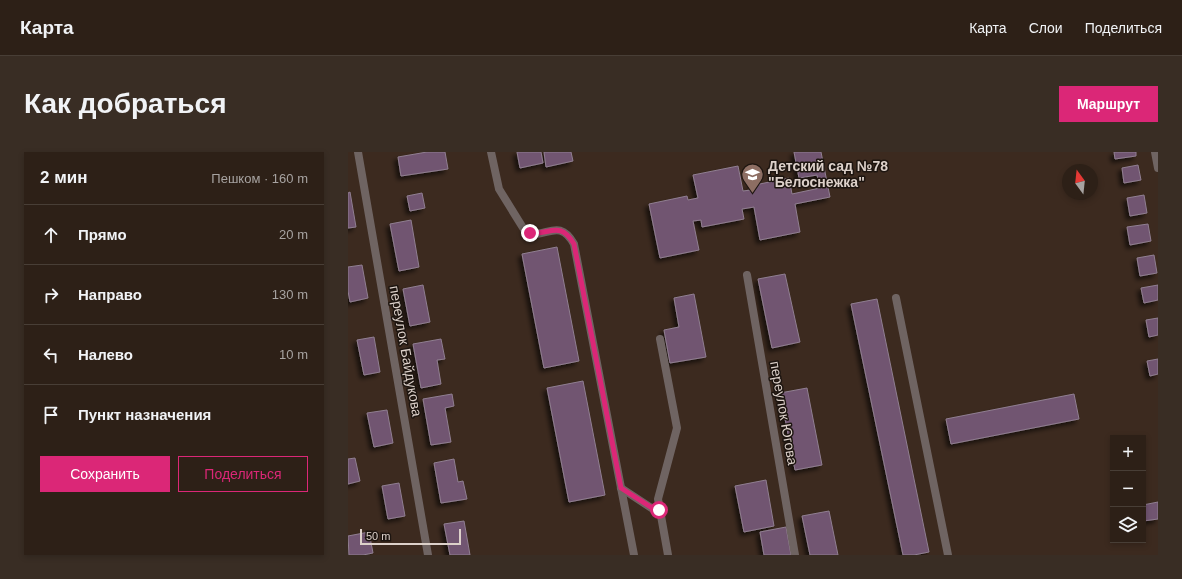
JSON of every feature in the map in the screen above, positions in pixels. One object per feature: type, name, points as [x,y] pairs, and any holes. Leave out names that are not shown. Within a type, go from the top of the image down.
[{"type":"street","name":"переулок Байдукова","points":[[358,152],[428,555]]},
{"type":"street","points":[[491,152],[499,189],[525,231],[535,234],[557,230],[569,236],[574,244],[634,555]]},
{"type":"street","points":[[1155,152],[1158,168]]},
{"type":"street","name":"переулок Югова","points":[[747,275],[795,555]]},
{"type":"street","points":[[896,298],[948,555]]},
{"type":"street","points":[[660,339],[677,428],[658,494],[658,504],[668,555]]},
{"type":"street","points":[[621,488],[660,513]]},
{"type":"building","points":[[427,152],[445,152],[448,169],[401,176],[398,157]]},
{"type":"building","points":[[517,152],[541,152],[543,163],[520,168]]},
{"type":"building","points":[[544,152],[571,152],[573,161],[546,167]]},
{"type":"building","points":[[794,152],[821,152],[830,197],[795,204],[800,232],[760,240],[754,207],[742,209],[744,219],[702,227],[701,220],[693,221],[699,250],[660,258],[649,204],[687,196],[688,200],[698,198],[693,175],[738,166],[743,191],[751,190],[750,186],[789,178],[792,194],[820,188],[817,175],[799,178]]},
{"type":"building","points":[[1114,152],[1136,152],[1136,156],[1115,159]]},
{"type":"building","points":[[1138,165],[1141,180],[1124,183],[1122,168]]},
{"type":"building","points":[[350,192],[356,227],[348,228],[348,193]]},
{"type":"building","points":[[422,193],[425,208],[410,211],[407,196]]},
{"type":"building","points":[[1144,195],[1147,213],[1130,216],[1127,198]]},
{"type":"building","points":[[411,220],[419,267],[399,271],[390,224]]},
{"type":"building","points":[[1148,224],[1151,241],[1130,245],[1127,227]]},
{"type":"building","points":[[557,247],[579,361],[544,368],[522,254]]},
{"type":"building","points":[[1154,255],[1157,273],[1140,276],[1137,258]]},
{"type":"building","points":[[362,265],[368,298],[350,302],[348,291],[348,267]]},
{"type":"building","points":[[785,274],[800,342],[772,348],[758,279]]},
{"type":"building","points":[[423,285],[430,322],[410,326],[403,289]]},
{"type":"building","points":[[1158,285],[1158,300],[1144,303],[1141,288]]},
{"type":"building","points":[[694,294],[706,357],[670,363],[664,330],[679,327],[674,298]]},
{"type":"building","points":[[877,299],[929,552],[914,555],[903,555],[851,304]]},
{"type":"building","points":[[1158,318],[1158,335],[1149,337],[1146,320]]},
{"type":"building","points":[[374,337],[380,372],[364,375],[357,340]]},
{"type":"building","points":[[441,339],[445,359],[437,360],[441,384],[421,388],[413,344]]},
{"type":"building","points":[[1158,359],[1158,374],[1150,376],[1147,361]]},
{"type":"building","points":[[583,381],[605,495],[569,502],[547,388]]},
{"type":"building","points":[[807,388],[822,465],[795,470],[780,393]]},
{"type":"building","points":[[452,394],[454,406],[445,408],[451,442],[431,445],[423,399]]},
{"type":"building","points":[[1074,394],[1079,419],[951,444],[946,419]]},
{"type":"building","points":[[387,410],[393,443],[374,447],[367,413]]},
{"type":"building","points":[[355,458],[360,481],[348,484],[348,459]]},
{"type":"building","points":[[454,459],[458,482],[463,481],[467,499],[441,503],[434,463]]},
{"type":"building","points":[[766,480],[774,526],[744,532],[735,486]]},
{"type":"building","points":[[399,483],[405,516],[388,519],[382,486]]},
{"type":"building","points":[[1158,502],[1158,519],[1146,521],[1146,504]]},
{"type":"building","points":[[829,511],[838,555],[810,555],[802,516]]},
{"type":"building","points":[[464,521],[470,555],[450,555],[444,524]]},
{"type":"building","points":[[786,527],[791,555],[764,555],[760,532]]},
{"type":"building","points":[[369,532],[373,553],[349,555],[348,536]]},
{"type":"place","name":"Детский сад №78 \"Белоснежка\"","points":[[753,194]]},
{"type":"route","points":[[530,233],[535,234],[557,230],[569,236],[574,244],[621,488],[660,513],[659,510]]}]
